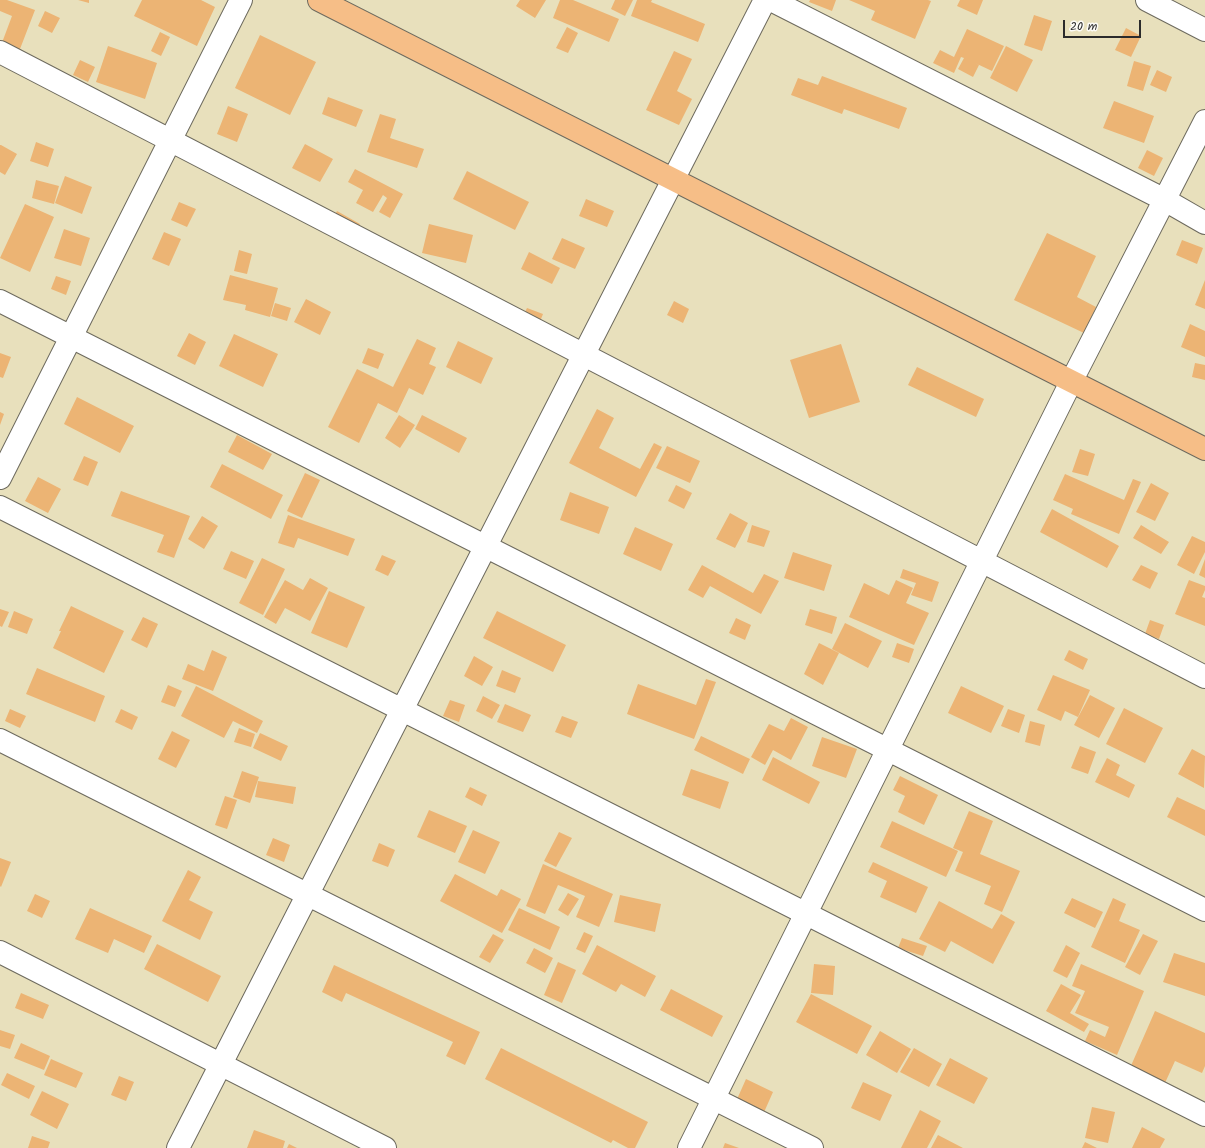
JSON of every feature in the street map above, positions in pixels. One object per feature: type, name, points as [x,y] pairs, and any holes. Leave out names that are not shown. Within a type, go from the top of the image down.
[{"type":"main road","points":[[319,0],[1205,449]]},
{"type":"street","points":[[0,478],[241,0]]},
{"type":"street","points":[[178,1148],[765,0]]},
{"type":"street","points":[[771,0],[1165,200],[1205,222]]},
{"type":"street","points":[[1147,0],[1205,30]]},
{"type":"street","points":[[0,52],[1205,677]]},
{"type":"street","points":[[689,1148],[1071,382],[1205,122]]},
{"type":"street","points":[[0,301],[1205,910]]},
{"type":"street","points":[[0,507],[1205,1115]]},
{"type":"street","points":[[0,740],[812,1148]]},
{"type":"street","points":[[0,952],[385,1148]]},
{"type":"building","points":[[0,0],[7,0],[35,10],[15,62],[0,48],[12,16],[0,11]]},
{"type":"building","points":[[78,0],[89,0],[89,3]]},
{"type":"building","points":[[142,0],[201,0],[215,7],[197,46],[134,16]]},
{"type":"building","points":[[520,0],[546,0],[535,18],[516,6]]},
{"type":"building","points":[[560,0],[573,0],[619,19],[609,42],[553,18]]},
{"type":"building","points":[[615,0],[633,0],[625,16],[611,9]]},
{"type":"building","points":[[637,0],[652,0],[651,2],[705,24],[698,42],[631,16]]},
{"type":"building","points":[[810,0],[836,0],[832,11],[809,2]]},
{"type":"building","points":[[849,0],[931,1],[915,39],[871,20],[875,11]]},
{"type":"building","points":[[960,0],[983,0],[977,15],[957,6]]},
{"type":"building","points":[[45,11],[60,18],[52,33],[38,26]]},
{"type":"building","points":[[1034,15],[1052,21],[1042,51],[1024,45]]},
{"type":"building","points":[[567,27],[578,33],[568,53],[556,48]]},
{"type":"building","points":[[1126,28],[1141,36],[1131,57],[1115,50]]},
{"type":"building","points":[[967,29],[1004,46],[992,71],[975,63],[979,65],[973,77],[958,69],[964,58],[961,57],[954,73],[933,63],[940,50],[954,57]]},
{"type":"building","points":[[160,32],[170,37],[161,56],[151,51]]},
{"type":"building","points":[[260,35],[316,62],[290,115],[235,88]]},
{"type":"building","points":[[108,46],[157,63],[145,99],[96,82]]},
{"type":"building","points":[[1006,46],[1033,60],[1017,92],[990,78]]},
{"type":"building","points":[[674,51],[692,59],[677,91],[692,99],[679,125],[646,110]]},
{"type":"building","points":[[80,60],[95,67],[88,82],[73,75]]},
{"type":"building","points":[[1134,61],[1151,66],[1143,91],[1127,86]]},
{"type":"building","points":[[1157,70],[1172,77],[1166,92],[1150,85]]},
{"type":"building","points":[[822,76],[907,108],[899,129],[844,109],[842,114],[791,95],[798,78],[818,85]]},
{"type":"building","points":[[328,97],[363,110],[356,127],[322,114]]},
{"type":"building","points":[[1114,101],[1154,116],[1144,143],[1103,128]]},
{"type":"building","points":[[228,106],[248,114],[237,142],[217,134]]},
{"type":"building","points":[[380,114],[396,119],[390,138],[424,149],[417,168],[367,152]]},
{"type":"building","points":[[36,142],[54,149],[48,167],[30,161]]},
{"type":"building","points":[[305,144],[333,159],[320,182],[292,168]]},
{"type":"building","points":[[0,145],[17,154],[5,175],[0,172]]},
{"type":"building","points":[[1147,150],[1163,158],[1154,176],[1138,168]]},
{"type":"building","points":[[355,169],[403,194],[390,218],[379,212],[387,198],[383,195],[373,212],[356,203],[363,190],[348,182]]},
{"type":"building","points":[[467,171],[529,202],[515,230],[453,199]]},
{"type":"building","points":[[65,176],[92,187],[82,214],[55,203]]},
{"type":"building","points":[[36,180],[59,186],[54,204],[32,198]]},
{"type":"building","points":[[586,199],[614,211],[607,227],[579,216]]},
{"type":"building","points":[[179,202],[196,209],[187,227],[171,220]]},
{"type":"building","points":[[25,204],[54,217],[30,272],[0,258]]},
{"type":"building","points":[[337,211],[360,224],[354,234],[331,222]]},
{"type":"building","points":[[429,224],[473,235],[466,263],[422,253]]},
{"type":"building","points":[[64,229],[90,238],[81,266],[54,258]]},
{"type":"building","points":[[164,232],[181,239],[169,266],[152,259]]},
{"type":"building","points":[[1047,233],[1096,256],[1077,297],[1096,307],[1084,333],[1014,300]]},
{"type":"building","points":[[562,238],[585,248],[575,269],[552,259]]},
{"type":"building","points":[[1182,240],[1203,248],[1197,264],[1176,255]]},
{"type":"building","points":[[239,250],[252,254],[247,274],[234,271]]},
{"type":"building","points":[[529,252],[560,268],[552,284],[521,269]]},
{"type":"building","points":[[230,275],[278,288],[270,317],[245,310],[246,305],[223,300]]},
{"type":"building","points":[[56,276],[71,281],[66,295],[51,289]]},
{"type":"building","points":[[1205,280],[1205,309],[1195,305]]},
{"type":"building","points":[[306,299],[331,312],[320,335],[294,322]]},
{"type":"building","points":[[674,301],[689,309],[683,323],[667,315]]},
{"type":"building","points":[[275,303],[291,308],[287,321],[271,316]]},
{"type":"building","points":[[527,308],[543,314],[537,329],[520,322]]},
{"type":"building","points":[[1190,324],[1205,331],[1205,357],[1181,347]]},
{"type":"building","points":[[189,333],[206,342],[195,365],[177,356]]},
{"type":"building","points":[[234,334],[278,354],[263,387],[219,366]]},
{"type":"building","points":[[417,339],[436,348],[429,364],[436,367],[423,395],[409,388],[397,413],[378,403],[359,443],[328,427],[357,369],[393,387]]},
{"type":"building","points":[[458,341],[493,358],[481,384],[446,367]]},
{"type":"building","points":[[841,344],[860,402],[809,418],[790,360]]},
{"type":"building","points":[[368,348],[384,354],[378,369],[362,363]]},
{"type":"building","points":[[0,353],[11,357],[3,378],[0,377]]},
{"type":"building","points":[[1195,363],[1205,365],[1205,380],[1192,377]]},
{"type":"building","points":[[917,367],[984,399],[976,417],[908,385]]},
{"type":"building","points":[[77,397],[134,426],[120,453],[64,424]]},
{"type":"building","points":[[597,409],[614,418],[599,448],[640,469],[654,443],[662,447],[636,497],[569,463]]},
{"type":"building","points":[[0,412],[4,414],[0,425]]},
{"type":"building","points":[[399,415],[415,425],[400,448],[385,438]]},
{"type":"building","points":[[422,415],[467,438],[459,453],[415,429]]},
{"type":"building","points":[[237,435],[272,454],[263,470],[228,452]]},
{"type":"building","points":[[667,446],[700,461],[690,483],[656,468]]},
{"type":"building","points":[[1080,449],[1095,454],[1088,476],[1072,472]]},
{"type":"building","points":[[84,456],[98,462],[88,486],[73,480]]},
{"type":"building","points":[[222,464],[283,495],[271,519],[210,487]]},
{"type":"building","points":[[305,473],[320,480],[302,518],[287,511]]},
{"type":"building","points":[[1065,474],[1124,500],[1133,479],[1141,482],[1119,534],[1071,514],[1073,509],[1053,500]]},
{"type":"building","points":[[38,477],[61,489],[48,513],[25,501]]},
{"type":"building","points":[[1151,483],[1169,493],[1155,521],[1136,512]]},
{"type":"building","points":[[676,485],[692,493],[684,509],[668,501]]},
{"type":"building","points":[[121,491],[190,516],[174,558],[157,552],[164,535],[111,516]]},
{"type":"building","points":[[570,492],[609,507],[599,534],[560,520]]},
{"type":"building","points":[[1052,509],[1119,546],[1107,568],[1040,532]]},
{"type":"building","points":[[730,513],[748,523],[735,548],[716,539]]},
{"type":"building","points":[[288,515],[355,539],[348,556],[298,538],[294,548],[278,543]]},
{"type":"building","points":[[202,516],[218,526],[204,549],[188,539]]},
{"type":"building","points":[[752,525],[770,531],[764,547],[747,542]]},
{"type":"building","points":[[1141,525],[1169,542],[1161,554],[1133,538]]},
{"type":"building","points":[[635,527],[673,544],[661,571],[623,554]]},
{"type":"building","points":[[1192,536],[1205,542],[1205,552],[1194,574],[1177,565]]},
{"type":"building","points":[[231,551],[254,561],[246,579],[223,569]]},
{"type":"building","points":[[793,552],[832,565],[824,591],[784,578]]},
{"type":"building","points":[[382,555],[396,561],[388,576],[375,570]]},
{"type":"building","points":[[262,558],[285,569],[263,615],[239,603]]},
{"type":"building","points":[[1205,559],[1205,578],[1199,575]]},
{"type":"building","points":[[702,565],[753,593],[764,574],[779,581],[761,614],[710,586],[703,598],[688,590]]},
{"type":"building","points":[[1141,565],[1158,573],[1150,589],[1132,580]]},
{"type":"building","points":[[903,569],[939,582],[932,602],[911,595],[916,583],[900,578]]},
{"type":"building","points":[[310,578],[328,588],[310,621],[285,608],[276,624],[264,617],[285,580],[303,590]]},
{"type":"building","points":[[896,580],[913,588],[906,603],[929,613],[914,645],[849,617],[864,583],[889,595]]},
{"type":"building","points":[[1189,580],[1205,586],[1202,597],[1205,598],[1205,626],[1175,614]]},
{"type":"building","points":[[329,591],[365,607],[347,648],[311,633]]},
{"type":"building","points":[[71,606],[124,631],[104,673],[53,648]]},
{"type":"building","points":[[0,609],[9,612],[2,627],[0,626]]},
{"type":"building","points":[[810,609],[837,617],[832,634],[805,625]]},
{"type":"building","points":[[14,611],[33,619],[27,634],[8,627]]},
{"type":"building","points":[[497,611],[566,645],[553,672],[483,638]]},
{"type":"building","points":[[143,617],[158,624],[147,648],[131,640]]},
{"type":"building","points":[[736,618],[751,625],[745,640],[729,633]]},
{"type":"building","points":[[1150,620],[1164,625],[1159,639],[1145,634]]},
{"type":"building","points":[[845,623],[882,641],[868,668],[832,649]]},
{"type":"building","points":[[819,643],[839,653],[823,685],[804,674]]},
{"type":"building","points":[[897,643],[914,649],[909,663],[892,657]]},
{"type":"building","points":[[212,650],[227,657],[213,691],[182,679],[188,664],[204,671]]},
{"type":"building","points":[[1069,650],[1088,659],[1083,670],[1064,660]]},
{"type":"building","points":[[474,656],[493,667],[482,686],[464,676]]},
{"type":"building","points":[[37,668],[105,696],[95,722],[26,694]]},
{"type":"building","points":[[502,670],[521,678],[515,693],[496,686]]},
{"type":"building","points":[[1053,675],[1090,690],[1078,717],[1065,711],[1061,721],[1037,710]]},
{"type":"building","points":[[706,679],[716,682],[694,739],[627,714],[638,684],[696,705]]},
{"type":"building","points":[[168,685],[182,691],[175,707],[161,702]]},
{"type":"building","points":[[196,686],[263,721],[257,733],[233,721],[224,738],[181,716]]},
{"type":"building","points":[[961,686],[1004,706],[991,733],[948,713]]},
{"type":"building","points":[[1090,695],[1115,708],[1099,738],[1074,725]]},
{"type":"building","points":[[483,696],[500,705],[492,719],[476,711]]},
{"type":"building","points":[[450,700],[465,705],[459,722],[443,716]]},
{"type":"building","points":[[505,704],[531,715],[523,732],[497,722]]},
{"type":"building","points":[[1124,708],[1163,728],[1145,763],[1106,744]]},
{"type":"building","points":[[10,709],[26,716],[20,728],[5,721]]},
{"type":"building","points":[[121,709],[138,717],[132,730],[115,722]]},
{"type":"building","points":[[1008,709],[1025,715],[1019,733],[1001,726]]},
{"type":"building","points":[[562,716],[578,722],[571,738],[555,732]]},
{"type":"building","points":[[791,718],[808,727],[791,760],[773,750],[765,765],[751,757],[769,724],[784,731]]},
{"type":"building","points":[[1030,721],[1045,725],[1040,746],[1025,742]]},
{"type":"building","points":[[239,728],[255,734],[251,747],[234,742]]},
{"type":"building","points":[[172,731],[190,740],[176,768],[158,759]]},
{"type":"building","points":[[260,733],[288,746],[281,761],[253,748]]},
{"type":"building","points":[[701,736],[750,759],[743,774],[694,750]]},
{"type":"building","points":[[822,737],[857,749],[846,778],[812,766]]},
{"type":"building","points":[[1080,746],[1096,752],[1088,774],[1071,768]]},
{"type":"building","points":[[1192,749],[1205,756],[1204,788],[1178,774]]},
{"type":"building","points":[[773,757],[820,782],[809,804],[762,780]]},
{"type":"building","points":[[1107,758],[1120,765],[1116,775],[1135,785],[1129,798],[1095,782]]},
{"type":"building","points":[[691,769],[729,782],[720,809],[682,795]]},
{"type":"building","points":[[242,771],[259,777],[250,803],[233,797]]},
{"type":"building","points":[[900,776],[938,795],[924,825],[898,812],[905,796],[893,790]]},
{"type":"building","points":[[258,781],[296,787],[293,804],[255,797]]},
{"type":"building","points":[[470,787],[487,795],[482,806],[465,797]]},
{"type":"building","points":[[225,796],[237,800],[227,829],[215,825]]},
{"type":"building","points":[[1177,797],[1205,810],[1205,836],[1167,817]]},
{"type":"building","points":[[429,810],[467,826],[455,853],[417,837]]},
{"type":"building","points":[[969,811],[993,821],[980,854],[1020,871],[1002,912],[984,904],[991,886],[955,871],[963,852],[953,848]]},
{"type":"building","points":[[892,821],[958,851],[946,877],[880,847]]},
{"type":"building","points":[[473,830],[500,842],[485,874],[458,862]]},
{"type":"building","points":[[559,832],[572,838],[556,867],[544,861]]},
{"type":"building","points":[[273,838],[290,845],[284,862],[266,855]]},
{"type":"building","points":[[379,843],[395,850],[388,867],[372,861]]},
{"type":"building","points":[[0,858],[11,862],[1,887],[0,886]]},
{"type":"building","points":[[873,862],[928,887],[916,913],[880,897],[887,881],[868,872]]},
{"type":"building","points":[[543,864],[613,894],[599,927],[576,917],[585,896],[558,885],[545,914],[526,906]]},
{"type":"building","points":[[188,870],[201,877],[189,900],[213,912],[200,940],[162,921]]},
{"type":"building","points":[[455,874],[497,896],[501,889],[521,899],[502,933],[440,901]]},
{"type":"building","points":[[568,893],[579,899],[568,916],[558,910]]},
{"type":"building","points":[[35,894],[50,901],[42,918],[27,911]]},
{"type":"building","points":[[620,895],[661,904],[655,932],[614,922]]},
{"type":"building","points":[[1072,898],[1103,912],[1095,928],[1064,913]]},
{"type":"building","points":[[1113,898],[1126,904],[1119,921],[1140,930],[1125,963],[1091,947]]},
{"type":"building","points":[[939,901],[992,929],[1001,914],[1015,922],[993,964],[951,941],[945,952],[919,939]]},
{"type":"building","points":[[90,908],[152,936],[144,953],[114,939],[108,953],[75,939]]},
{"type":"building","points":[[519,908],[560,927],[550,950],[508,930]]},
{"type":"building","points":[[584,932],[593,936],[585,953],[576,949]]},
{"type":"building","points":[[493,934],[504,940],[490,963],[479,957]]},
{"type":"building","points":[[1143,934],[1158,941],[1140,975],[1125,967]]},
{"type":"building","points":[[902,938],[927,946],[923,956],[898,948]]},
{"type":"building","points":[[157,944],[221,976],[208,1002],[144,969]]},
{"type":"building","points":[[597,945],[656,976],[645,997],[621,984],[616,992],[582,974]]},
{"type":"building","points":[[1066,945],[1080,953],[1067,978],[1053,971]]},
{"type":"building","points":[[534,948],[553,958],[545,973],[526,963]]},
{"type":"building","points":[[1174,953],[1205,963],[1205,996],[1163,982]]},
{"type":"building","points":[[558,962],[576,970],[562,1003],[544,995]]},
{"type":"building","points":[[814,964],[835,966],[833,995],[811,993]]},
{"type":"building","points":[[1081,964],[1144,991],[1117,1055],[1085,1041],[1090,1030],[1105,1037],[1109,1027],[1075,1013],[1085,991],[1072,986]]},
{"type":"building","points":[[334,965],[480,1032],[465,1065],[446,1056],[453,1042],[346,993],[342,1002],[322,992]]},
{"type":"building","points":[[1061,984],[1081,995],[1070,1013],[1089,1024],[1084,1032],[1046,1011]]},
{"type":"building","points":[[671,989],[723,1016],[712,1037],[660,1010]]},
{"type":"building","points":[[21,993],[49,1005],[43,1019],[15,1008]]},
{"type":"building","points":[[811,994],[872,1026],[857,1054],[796,1022]]},
{"type":"building","points":[[1155,1011],[1205,1033],[1205,1066],[1202,1073],[1175,1061],[1165,1083],[1130,1068]]},
{"type":"building","points":[[0,1030],[15,1035],[10,1049],[0,1046]]},
{"type":"building","points":[[880,1031],[911,1049],[897,1073],[866,1055]]},
{"type":"building","points":[[21,1043],[50,1056],[44,1070],[14,1058]]},
{"type":"building","points":[[501,1048],[648,1122],[635,1148],[628,1148],[613,1140],[611,1143],[485,1079]]},
{"type":"building","points":[[914,1048],[942,1064],[929,1087],[900,1072]]},
{"type":"building","points":[[950,1058],[988,1078],[974,1104],[936,1085]]},
{"type":"building","points":[[51,1059],[83,1073],[76,1088],[44,1075]]},
{"type":"building","points":[[7,1073],[35,1086],[29,1099],[1,1085]]},
{"type":"building","points":[[119,1076],[134,1082],[126,1101],[111,1095]]},
{"type":"building","points":[[746,1079],[773,1092],[761,1119],[734,1106]]},
{"type":"building","points":[[863,1082],[892,1095],[880,1121],[851,1108]]},
{"type":"building","points":[[42,1091],[69,1104],[57,1129],[30,1115]]},
{"type":"building","points":[[1092,1107],[1115,1112],[1108,1143],[1085,1138]]},
{"type":"building","points":[[920,1110],[941,1121],[927,1148],[901,1148]]},
{"type":"building","points":[[1142,1127],[1165,1139],[1160,1148],[1132,1148]]},
{"type":"building","points":[[254,1130],[285,1141],[283,1148],[247,1148]]},
{"type":"building","points":[[938,1135],[963,1148],[931,1148]]},
{"type":"building","points":[[32,1136],[50,1142],[48,1148],[28,1148]]},
{"type":"building","points":[[1085,1142],[1097,1148],[1082,1148]]},
{"type":"building","points":[[725,1143],[739,1148],[723,1148]]},
{"type":"building","points":[[289,1144],[297,1148],[287,1148]]}]
